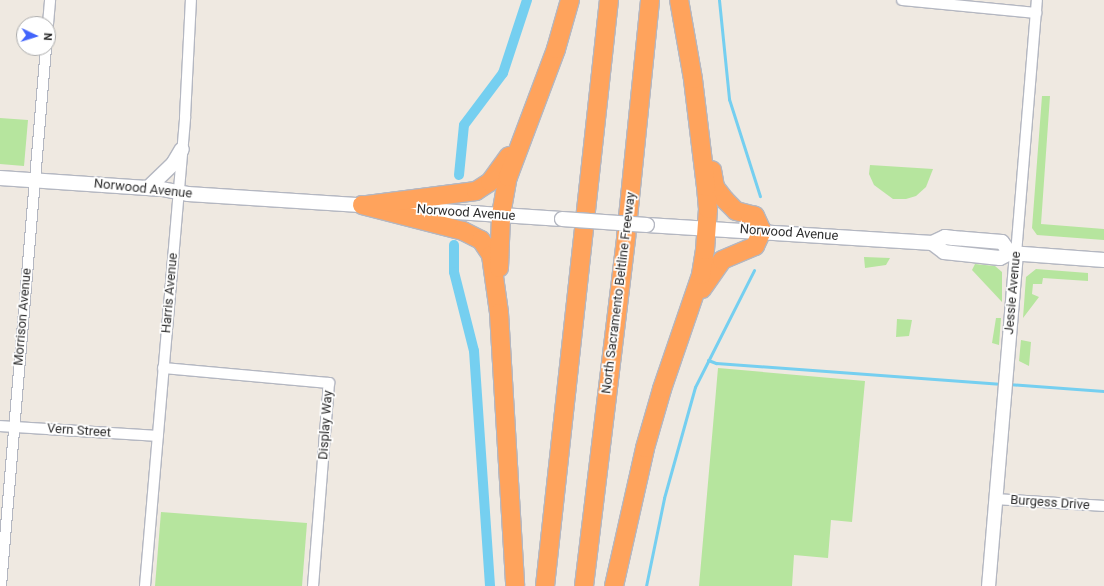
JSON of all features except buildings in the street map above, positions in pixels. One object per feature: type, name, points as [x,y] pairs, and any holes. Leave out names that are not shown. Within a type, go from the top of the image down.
[{"type":"highway","points":[[499,313],[501,215],[508,177],[519,143],[553,56],[570,0]]},
{"type":"highway","points":[[545,586],[609,0]]},
{"type":"highway","name":"North Sacramento Beltline Freeway","points":[[584,586],[626,237],[650,0]]},
{"type":"highway","points":[[679,0],[715,187],[736,211],[755,216],[762,231],[755,246],[722,260],[712,272],[681,330]]},
{"type":"highway","points":[[614,586],[645,448],[681,330],[701,275],[708,209],[693,79]]},
{"type":"highway","points":[[362,205],[476,192],[490,182],[519,143]]},
{"type":"highway","points":[[362,205],[463,231],[481,240],[487,247],[494,264],[499,313],[515,586]]},
{"type":"main road","points":[[148,188],[173,164],[182,149]]},
{"type":"main road","name":"Norwood Avenue","points":[[0,178],[501,215],[932,243],[944,252],[1000,258],[1013,254],[1104,260]]},
{"type":"street","points":[[49,16],[50,0]]},
{"type":"street","name":"Harris Avenue","points":[[145,586],[179,192],[191,0]]},
{"type":"street","points":[[902,0],[1036,13]]},
{"type":"street","name":"Jessie Avenue","points":[[988,586],[1005,391],[1013,254],[1037,0]]},
{"type":"street","name":"Morrison Avenue","points":[[1,586],[13,426],[45,56]]},
{"type":"street","name":"Display Way","points":[[163,368],[329,383],[313,586]]},
{"type":"street","name":"Vern Street","points":[[0,426],[158,436]]},
{"type":"street","name":"Burgess Drive","points":[[996,499],[1104,506]]},
{"type":"green space","points":[[1042,96],[1050,96],[1041,224],[1104,229],[1104,240],[1037,235],[1032,228]]},
{"type":"green space","points":[[0,118],[28,120],[24,166],[0,164]]},
{"type":"green space","points":[[870,165],[933,169],[926,187],[916,196],[906,199],[893,199],[874,185],[869,174]]},
{"type":"green space","points":[[864,257],[890,258],[886,265],[865,268]]},
{"type":"green space","points":[[975,264],[995,266],[1002,272],[1002,302],[972,270]]},
{"type":"green space","points":[[1036,269],[1088,273],[1088,281],[1043,278],[1042,284],[1033,284],[1032,294],[1039,297],[1023,318],[1026,277]]},
{"type":"green space","points":[[996,318],[1001,318],[999,345],[992,343]]},
{"type":"green space","points":[[897,319],[912,320],[909,336],[896,337]]},
{"type":"green space","points":[[1021,340],[1031,342],[1029,366],[1019,361]]},
{"type":"green space","points":[[718,368],[865,381],[852,522],[831,520],[828,558],[794,555],[792,586],[699,586]]},
{"type":"green space","points":[[161,512],[307,523],[302,586],[155,586]]},
{"type":"waterway","points":[[459,175],[464,125],[503,73],[527,0]]},
{"type":"waterway","points":[[719,0],[729,99],[760,196]]},
{"type":"waterway","points":[[454,245],[454,272],[474,351],[490,586]]},
{"type":"waterway","points":[[646,586],[664,498],[695,387],[754,270]]},
{"type":"waterway","points":[[708,360],[716,363],[1002,384]]},
{"type":"waterway","points":[[1008,384],[1104,391]]}]
